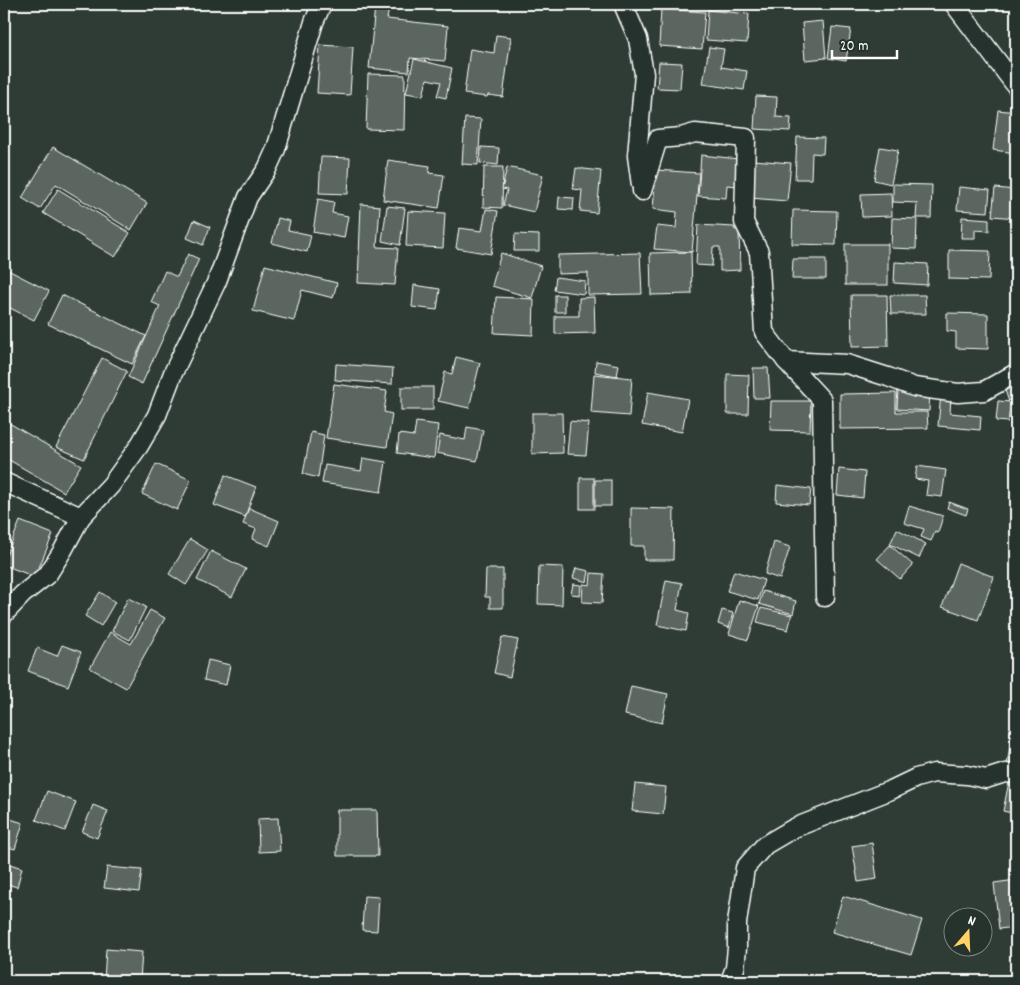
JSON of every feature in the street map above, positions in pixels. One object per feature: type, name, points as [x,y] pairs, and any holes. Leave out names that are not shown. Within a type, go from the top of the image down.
[{"type":"street","points":[[4,614],[23,594],[48,574],[64,550],[81,517],[116,477],[139,446],[157,415],[173,373],[217,281],[248,197],[267,169],[276,149],[314,22],[322,4]]},
{"type":"street","points":[[623,4],[638,39],[644,74],[637,156],[642,190],[658,139],[680,137],[695,133],[746,138],[744,222],[759,252],[764,332],[786,361],[822,400],[825,597]]},
{"type":"street","points":[[954,4],[1016,86]]},
{"type":"street","points":[[786,361],[847,364],[914,387],[958,393],[984,391],[1016,373]]},
{"type":"street","points":[[4,482],[81,517]]},
{"type":"street","points":[[730,981],[735,968],[737,923],[745,868],[765,845],[794,828],[891,790],[916,778],[934,773],[967,775],[986,779],[1005,774],[1016,774]]},
{"type":"building","points":[[375,6],[389,8],[387,19],[448,26],[445,61],[410,58],[409,72],[369,68]]},
{"type":"building","points":[[661,9],[705,12],[702,49],[659,46]]},
{"type":"building","points":[[708,10],[749,14],[747,43],[706,40]]},
{"type":"building","points":[[823,21],[826,58],[805,60],[802,23]]},
{"type":"building","points":[[832,27],[851,29],[846,61],[828,58]]},
{"type":"building","points":[[496,35],[511,37],[503,97],[464,94],[470,49],[494,53]]},
{"type":"building","points":[[320,45],[353,47],[350,95],[317,93]]},
{"type":"building","points":[[709,47],[724,49],[721,67],[747,71],[744,90],[703,84]]},
{"type":"building","points":[[414,59],[452,68],[446,98],[437,96],[441,82],[427,79],[423,96],[406,93]]},
{"type":"building","points":[[659,62],[682,63],[680,89],[657,88]]},
{"type":"building","points":[[368,74],[405,75],[404,130],[366,129]]},
{"type":"building","points":[[756,96],[777,97],[776,117],[791,118],[790,131],[754,129]]},
{"type":"building","points":[[998,110],[1016,112],[1016,153],[993,150]]},
{"type":"building","points":[[465,118],[481,119],[478,165],[462,164]]},
{"type":"building","points":[[797,137],[824,138],[823,154],[812,153],[811,179],[795,179]]},
{"type":"building","points":[[53,147],[147,203],[131,230],[56,184],[40,209],[22,198]]},
{"type":"building","points":[[481,147],[499,148],[498,165],[480,163]]},
{"type":"building","points":[[880,147],[898,150],[891,184],[874,180]]},
{"type":"building","points":[[701,155],[739,159],[737,186],[727,185],[726,198],[698,196]]},
{"type":"building","points":[[321,157],[350,158],[348,194],[319,193]]},
{"type":"building","points":[[388,160],[430,166],[429,173],[444,175],[439,208],[383,200]]},
{"type":"building","points":[[753,160],[791,163],[787,201],[750,198]]},
{"type":"building","points":[[484,167],[503,167],[502,208],[483,207]]},
{"type":"building","points":[[507,167],[543,175],[534,212],[503,205],[507,190],[502,189]]},
{"type":"building","points":[[576,168],[601,171],[597,213],[580,211],[582,190],[573,189]]},
{"type":"building","points":[[656,170],[699,173],[692,252],[654,249],[657,226],[676,228],[677,212],[653,209]]},
{"type":"building","points":[[893,184],[932,185],[931,218],[916,218],[917,203],[893,202]]},
{"type":"building","points":[[959,187],[990,190],[988,212],[957,210]]},
{"type":"building","points":[[995,188],[1016,190],[1016,218],[992,216]]},
{"type":"building","points":[[58,189],[130,233],[115,257],[43,213]]},
{"type":"building","points":[[891,193],[892,216],[862,217],[861,194]]},
{"type":"building","points":[[559,197],[574,198],[573,210],[558,209]]},
{"type":"building","points":[[318,199],[334,202],[332,213],[348,216],[344,238],[313,232]]},
{"type":"building","points":[[361,204],[380,206],[377,247],[398,248],[395,285],[358,283]]},
{"type":"building","points":[[387,206],[405,208],[400,245],[382,241]]},
{"type":"building","points":[[486,209],[498,211],[491,254],[456,248],[459,228],[482,231]]},
{"type":"building","points":[[793,210],[837,211],[836,245],[792,244]]},
{"type":"building","points":[[408,211],[445,213],[443,248],[406,246]]},
{"type":"building","points":[[962,217],[989,219],[989,231],[975,230],[975,238],[961,238]]},
{"type":"building","points":[[278,218],[290,221],[288,230],[311,235],[307,252],[272,243]]},
{"type":"building","points":[[892,218],[917,219],[916,249],[891,248]]},
{"type":"building","points":[[194,220],[210,227],[203,245],[187,238]]},
{"type":"building","points":[[698,225],[734,227],[735,230],[739,229],[740,270],[720,271],[720,247],[713,247],[712,266],[696,265]]},
{"type":"building","points":[[515,234],[539,235],[539,251],[514,251]]},
{"type":"building","points":[[845,244],[888,244],[888,285],[845,285]]},
{"type":"building","points":[[949,250],[990,251],[989,280],[949,279]]},
{"type":"building","points":[[691,252],[692,294],[651,295],[650,253]]},
{"type":"building","points":[[501,253],[541,266],[532,298],[492,286]]},
{"type":"building","points":[[640,253],[642,294],[588,295],[588,273],[558,274],[558,255]]},
{"type":"building","points":[[188,254],[199,259],[142,384],[128,377],[160,306],[151,302],[165,271],[177,277]]},
{"type":"building","points":[[793,259],[826,259],[826,279],[792,279]]},
{"type":"building","points":[[895,262],[928,264],[927,285],[894,283]]},
{"type":"building","points":[[265,265],[337,283],[333,298],[302,290],[294,321],[253,311]]},
{"type":"building","points":[[4,268],[49,291],[34,320],[4,305]]},
{"type":"building","points":[[556,277],[585,281],[584,294],[554,290]]},
{"type":"building","points":[[414,285],[440,289],[437,310],[412,307]]},
{"type":"building","points":[[62,295],[146,336],[132,364],[48,324]]},
{"type":"building","points":[[555,295],[565,295],[565,312],[555,312]]},
{"type":"building","points":[[851,295],[887,295],[888,346],[852,347]]},
{"type":"building","points":[[890,295],[925,295],[926,314],[891,314]]},
{"type":"building","points":[[496,297],[534,299],[533,335],[494,333]]},
{"type":"building","points":[[594,297],[595,333],[555,334],[555,316],[579,316],[579,298]]},
{"type":"building","points":[[947,313],[988,314],[988,349],[956,348],[956,332],[947,331]]},
{"type":"building","points":[[456,357],[480,363],[469,408],[438,401],[445,372],[452,374]]},
{"type":"building","points":[[102,358],[127,371],[84,459],[56,447]]},
{"type":"building","points":[[596,361],[619,365],[617,376],[595,372]]},
{"type":"building","points":[[336,364],[393,368],[392,384],[335,380]]},
{"type":"building","points":[[753,368],[768,368],[770,398],[754,398]]},
{"type":"building","points":[[594,374],[632,378],[629,416],[591,413]]},
{"type":"building","points":[[727,374],[749,375],[748,414],[727,414]]},
{"type":"building","points":[[1016,383],[1016,399],[1009,402],[1004,387]]},
{"type":"building","points":[[334,384],[387,391],[384,412],[392,414],[387,447],[326,438]]},
{"type":"building","points":[[401,387],[433,387],[433,410],[401,410]]},
{"type":"building","points":[[898,389],[930,390],[929,411],[897,409]]},
{"type":"building","points":[[648,392],[688,399],[682,432],[642,425]]},
{"type":"building","points":[[896,393],[896,412],[927,412],[928,428],[840,429],[840,394]]},
{"type":"building","points":[[941,393],[951,394],[950,413],[981,416],[980,430],[938,426]]},
{"type":"building","points":[[771,401],[811,401],[810,431],[770,430]]},
{"type":"building","points":[[998,401],[1011,402],[1008,422],[996,421]]},
{"type":"building","points":[[532,413],[562,413],[563,453],[532,454]]},
{"type":"building","points":[[4,420],[81,465],[64,492],[4,457]]},
{"type":"building","points":[[570,421],[589,423],[586,455],[567,454]]},
{"type":"building","points":[[416,422],[438,425],[434,458],[397,453],[399,434],[414,436]]},
{"type":"building","points":[[467,427],[483,430],[477,461],[437,453],[440,435],[465,440]]},
{"type":"building","points":[[311,432],[324,435],[318,478],[303,474]]},
{"type":"building","points":[[363,458],[386,462],[381,492],[322,483],[325,465],[361,471]]},
{"type":"building","points":[[156,464],[191,480],[177,510],[142,494]]},
{"type":"building","points":[[917,466],[946,470],[942,497],[926,495],[928,481],[915,479]]},
{"type":"building","points":[[839,469],[865,472],[863,498],[837,495]]},
{"type":"building","points":[[225,475],[256,487],[245,517],[214,505]]},
{"type":"building","points":[[580,478],[594,478],[594,509],[580,509]]},
{"type":"building","points":[[595,480],[611,480],[611,506],[595,506]]},
{"type":"building","points":[[777,485],[811,489],[809,505],[776,502]]},
{"type":"building","points":[[949,502],[968,509],[966,515],[947,508]]},
{"type":"building","points":[[909,506],[943,516],[938,533],[935,532],[931,541],[921,537],[924,529],[904,523]]},
{"type":"building","points":[[249,508],[279,521],[269,546],[252,539],[256,529],[243,524]]},
{"type":"building","points":[[631,508],[674,509],[673,560],[644,560],[644,546],[631,546]]},
{"type":"building","points":[[20,521],[53,534],[35,577],[4,565]]},
{"type":"building","points":[[897,529],[926,544],[919,558],[890,544]]},
{"type":"building","points":[[190,539],[208,550],[186,585],[169,574]]},
{"type":"building","points":[[774,542],[790,547],[780,579],[765,574]]},
{"type":"building","points":[[890,545],[913,565],[900,579],[877,559]]},
{"type":"building","points":[[211,551],[246,569],[232,597],[197,580]]},
{"type":"building","points":[[958,563],[994,577],[978,620],[942,607]]},
{"type":"building","points":[[539,566],[563,567],[562,605],[538,604]]},
{"type":"building","points":[[576,568],[589,571],[587,582],[573,578]]},
{"type":"building","points":[[486,569],[503,569],[503,608],[490,608],[490,597],[485,597]]},
{"type":"building","points":[[734,571],[764,580],[758,600],[727,591]]},
{"type":"building","points":[[591,573],[604,574],[602,603],[582,602],[583,584],[590,585]]},
{"type":"building","points":[[666,580],[682,583],[677,610],[689,613],[686,631],[657,625]]},
{"type":"building","points":[[573,584],[581,585],[580,595],[571,594]]},
{"type":"building","points":[[763,591],[796,601],[793,614],[759,604]]},
{"type":"building","points":[[100,592],[115,602],[101,626],[85,616]]},
{"type":"building","points":[[128,598],[146,607],[130,640],[112,631]]},
{"type":"building","points":[[739,600],[759,606],[748,640],[729,634]]},
{"type":"building","points":[[761,608],[792,615],[788,630],[757,622]]},
{"type":"building","points":[[150,610],[165,618],[126,688],[90,668],[110,632],[131,644]]},
{"type":"building","points":[[722,610],[733,613],[729,628],[718,624]]},
{"type":"building","points":[[502,637],[518,640],[510,677],[494,673]]},
{"type":"building","points":[[62,645],[81,652],[68,686],[28,671],[37,648],[57,656]]},
{"type":"building","points":[[208,660],[230,665],[226,685],[204,680]]},
{"type":"building","points":[[631,686],[668,694],[662,723],[625,715]]},
{"type":"building","points":[[1012,730],[1016,731],[1016,767],[1007,766]]},
{"type":"building","points":[[1010,777],[1016,778],[1016,814],[1003,811]]},
{"type":"building","points":[[635,784],[666,787],[663,814],[632,811]]},
{"type":"building","points":[[47,791],[76,802],[65,831],[36,820]]},
{"type":"building","points":[[93,805],[108,811],[97,838],[82,832]]},
{"type":"building","points":[[337,810],[377,810],[378,856],[337,856]]},
{"type":"building","points":[[4,817],[23,823],[15,849],[4,846]]},
{"type":"building","points":[[278,818],[280,851],[259,852],[258,819]]},
{"type":"building","points":[[872,843],[877,879],[858,882],[852,846]]},
{"type":"building","points":[[4,862],[22,868],[17,887],[4,883]]},
{"type":"building","points":[[107,867],[142,870],[139,892],[104,888]]},
{"type":"building","points":[[1016,880],[1016,927],[999,929],[994,883]]},
{"type":"building","points":[[364,896],[379,897],[377,931],[362,930]]},
{"type":"building","points":[[843,896],[922,920],[911,955],[832,932]]},
{"type":"building","points":[[106,949],[142,952],[140,981],[104,981]]}]
